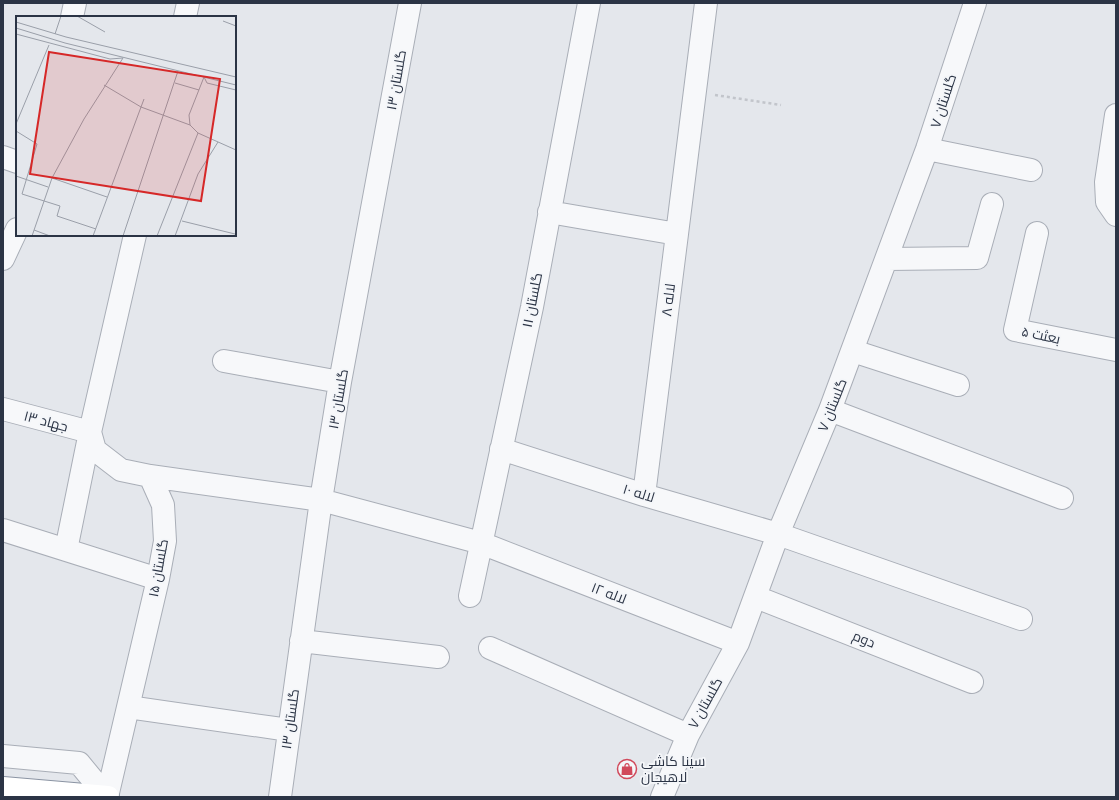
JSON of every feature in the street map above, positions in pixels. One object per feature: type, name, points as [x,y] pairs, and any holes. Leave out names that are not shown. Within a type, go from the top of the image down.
[{"type":"highway","points":[[3,788],[107,797]]},
{"type":"street","points":[[72,16],[75,3]]},
{"type":"street","points":[[185,16],[188,3]]},
{"type":"street","name":"گلستان ۱۳","points":[[280,797],[321,500],[340,382],[410,3]]},
{"type":"street","name":"گلستان ۱۱","points":[[470,596],[532,307],[589,3]]},
{"type":"street","name":"لاله ۸","points":[[644,495],[706,3]]},
{"type":"street","name":"گلستان ۷","points":[[662,797],[688,735],[738,643],[778,534],[830,410],[927,149],[975,3]]},
{"type":"street","points":[[1116,115],[1106,182],[1107,202],[1116,215]]},
{"type":"street","points":[[927,149],[1031,170]]},
{"type":"street","points":[[3,157],[16,162]]},
{"type":"street","points":[[887,260],[977,258],[992,204]]},
{"type":"street","points":[[549,212],[677,234]]},
{"type":"street","points":[[3,259],[16,231]]},
{"type":"street","name":"بعثت ۵","points":[[1037,233],[1014,330],[1116,350]]},
{"type":"street","points":[[66,550],[90,432],[135,236]]},
{"type":"street","points":[[853,351],[958,385]]},
{"type":"street","points":[[224,361],[340,382]]},
{"type":"street","name":"جهاد ۱۳","points":[[3,410],[90,432]]},
{"type":"street","points":[[830,410],[1062,498]]},
{"type":"street","points":[[90,432],[95,450],[120,470],[150,476]]},
{"type":"street","name":"لاله ۱۰","points":[[501,449],[644,495],[778,534],[1021,619]]},
{"type":"street","name":"لاله ۱۲","points":[[150,476],[321,500],[481,543],[738,643]]},
{"type":"street","name":"گلستان ۱۵","points":[[107,797],[158,579],[165,541],[163,505],[150,476]]},
{"type":"street","points":[[3,530],[158,579]]},
{"type":"street","name":"دوم","points":[[756,597],[972,682]]},
{"type":"street","points":[[302,640],[438,657]]},
{"type":"street","points":[[490,648],[688,735]]},
{"type":"street","points":[[128,707],[289,730]]},
{"type":"street","points":[[3,756],[80,763],[107,797]]},
{"type":"path","points":[[695,92],[781,105]]},
{"type":"place","name":"سینا کاشی لاهیجان","points":[[627,769]]}]
